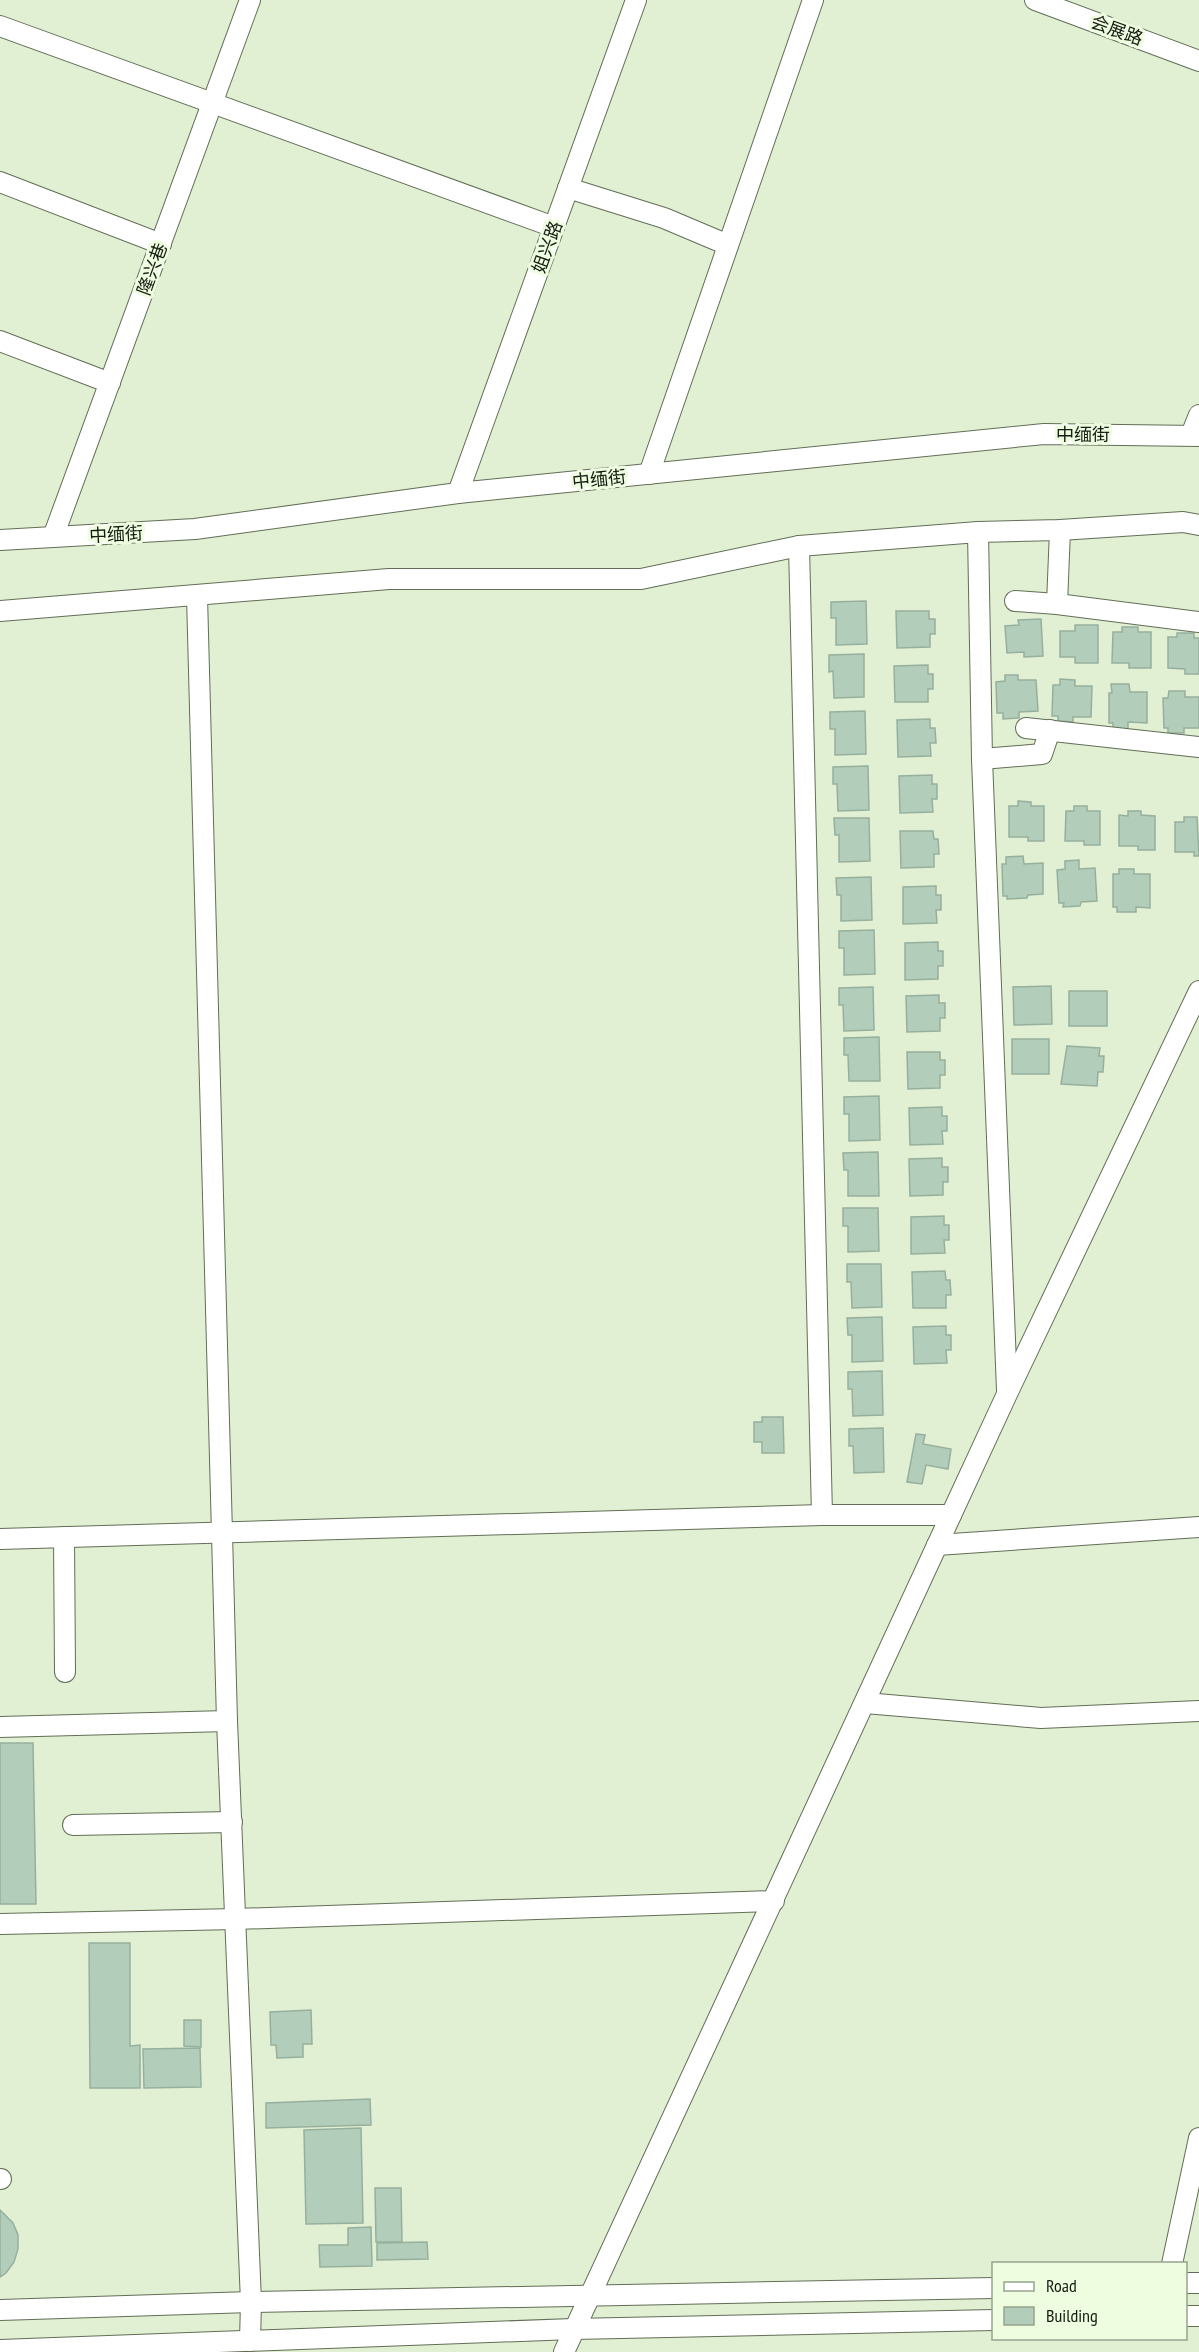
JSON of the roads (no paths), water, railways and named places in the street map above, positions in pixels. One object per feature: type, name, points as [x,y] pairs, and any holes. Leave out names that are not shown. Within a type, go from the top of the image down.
[{"type":"street","name":"隆兴巷","points":[[53,537],[250,0]]},
{"type":"street","name":"姐兴路","points":[[458,493],[636,0]]},
{"type":"street","points":[[649,474],[813,0]]},
{"type":"street","name":"会展路","points":[[1035,0],[1199,61]]},
{"type":"street","points":[[0,26],[554,227]]},
{"type":"street","points":[[0,182],[161,244]]},
{"type":"street","points":[[568,188],[664,218],[728,245]]},
{"type":"street","points":[[0,340],[110,383]]},
{"type":"street","points":[[1195,435],[1199,415]]},
{"type":"street","name":"中缅街","points":[[0,540],[195,530],[458,493],[1044,434],[1195,435]]},
{"type":"street","points":[[0,611],[197,597],[389,579],[641,579],[799,546],[978,532],[1060,530],[1183,522],[1199,525]]},
{"type":"street","points":[[1057,604],[1060,530]]},
{"type":"street","points":[[978,532],[982,759],[1007,1394]]},
{"type":"street","points":[[799,546],[822,1515]]},
{"type":"street","points":[[197,597],[227,1721],[251,2302],[250,2341]]},
{"type":"street","points":[[1015,601],[1199,622]]},
{"type":"street","points":[[1026,728],[1199,747]]},
{"type":"street","points":[[982,759],[1042,754],[1050,730]]},
{"type":"street","points":[[564,2352],[1007,1394],[1199,991]]},
{"type":"street","points":[[0,1539],[822,1515],[951,1515]]},
{"type":"street","points":[[937,1545],[1199,1527]]},
{"type":"street","points":[[63,1537],[65,1672]]},
{"type":"street","points":[[865,1703],[1041,1718],[1199,1711]]},
{"type":"street","points":[[0,1727],[227,1721]]},
{"type":"street","points":[[73,1826],[232,1822]]},
{"type":"street","points":[[0,1924],[236,1919],[774,1901]]},
{"type":"street","points":[[1172,2262],[1199,2138]]},
{"type":"street","points":[[0,2310],[251,2302],[992,2288]]},
{"type":"street","points":[[0,2350],[573,2329],[992,2320]]}]
